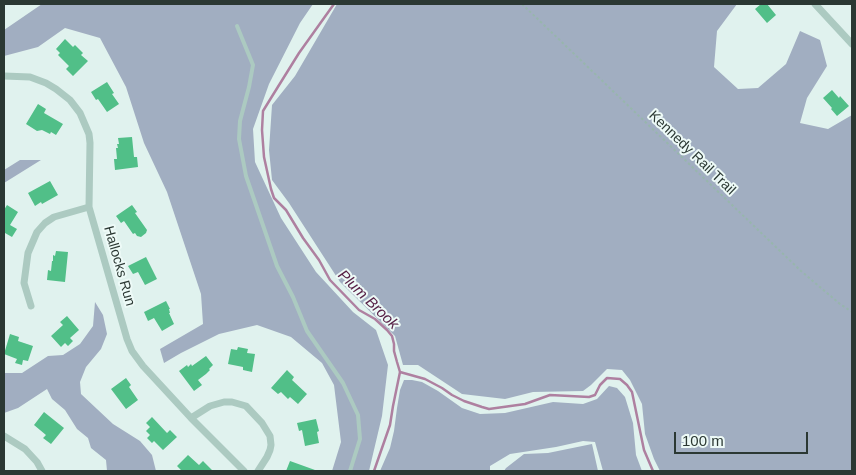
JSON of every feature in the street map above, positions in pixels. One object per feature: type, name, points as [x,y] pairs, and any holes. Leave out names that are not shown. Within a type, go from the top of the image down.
[{"type":"street","points":[[816,4],[852,44]]},
{"type":"street","name":"Hallocks Run","points":[[4,76],[30,77],[46,83],[70,100],[80,113],[90,143],[89,207],[132,351],[143,366],[191,418],[244,471]]},
{"type":"street","points":[[31,306],[24,283],[28,252],[37,232],[54,217],[89,207]]},
{"type":"street","points":[[191,418],[210,406],[224,402],[246,406],[262,423],[270,436],[270,450],[258,471]]},
{"type":"street","points":[[4,436],[25,449],[37,462],[42,471]]},
{"type":"lane","points":[[237,26],[253,65],[240,121],[239,139],[246,176],[277,266],[294,297],[307,331],[343,384],[358,415],[360,439],[350,471]]},
{"type":"path","name":"Kennedy Rail Trail","points":[[522,4],[801,271],[852,312]]},
{"type":"shaded area","points":[[42,4],[313,4],[300,23],[269,84],[253,129],[255,162],[281,218],[316,272],[353,312],[376,330],[388,365],[382,416],[369,471],[332,471],[341,442],[334,385],[322,363],[291,337],[257,325],[219,334],[164,363],[160,349],[203,324],[201,294],[167,192],[144,143],[126,87],[100,38],[65,28],[38,47],[4,56],[4,30]]},
{"type":"shaded area","points":[[337,4],[737,4],[717,31],[714,67],[738,89],[758,88],[786,64],[800,31],[820,40],[827,66],[807,98],[800,123],[828,129],[852,115],[852,471],[660,471],[645,434],[642,404],[630,380],[622,370],[607,369],[583,391],[533,392],[505,399],[462,394],[418,365],[403,365],[395,336],[340,282],[272,180],[269,150],[272,105],[295,76]]},
{"type":"shaded area","points":[[20,160],[41,160],[4,183],[4,170]]},
{"type":"shaded area","points":[[95,302],[103,315],[107,334],[101,349],[86,367],[80,382],[81,394],[113,424],[140,441],[152,455],[156,471],[107,471],[106,460],[91,448],[88,438],[77,429],[65,410],[52,399],[47,389],[18,408],[4,413],[4,373],[22,373],[48,356],[63,355],[80,344],[93,326]]},
{"type":"shaded area","points":[[404,380],[422,382],[462,408],[480,414],[505,413],[553,402],[583,404],[597,399],[609,386],[617,388],[625,397],[633,423],[636,455],[642,471],[603,471],[595,442],[583,441],[510,454],[490,466],[490,471],[380,471],[390,448],[400,390]]},
{"type":"shaded area","points":[[592,444],[598,471],[504,471],[524,454],[548,453]]},
{"type":"building","points":[[761,4],[767,4],[776,15],[767,23],[755,9]]},
{"type":"building","points":[[65,39],[73,47],[75,45],[83,53],[81,55],[88,61],[73,76],[66,69],[69,66],[58,55],[60,53],[56,49]]},
{"type":"building","points":[[107,82],[119,104],[107,112],[91,92]]},
{"type":"building","points":[[832,90],[849,106],[837,116],[823,98]]},
{"type":"building","points":[[38,104],[46,109],[44,113],[63,124],[56,135],[42,130],[37,131],[26,124]]},
{"type":"building","points":[[132,137],[134,157],[137,157],[138,167],[115,170],[114,159],[117,159],[116,148],[118,148],[117,144],[119,144],[118,138]]},
{"type":"building","points":[[50,181],[58,195],[35,206],[28,193]]},
{"type":"building","points":[[7,205],[18,212],[10,225],[17,229],[12,237],[5,233],[4,235],[4,210]]},
{"type":"building","points":[[132,205],[137,212],[135,213],[147,230],[141,237],[135,233],[133,234],[124,221],[121,223],[116,216]]},
{"type":"building","points":[[56,251],[68,252],[65,282],[47,280],[48,270],[51,271],[53,255],[55,256]]},
{"type":"building","points":[[146,257],[157,279],[145,285],[138,272],[133,274],[128,266]]},
{"type":"building","points":[[166,301],[174,324],[162,331],[154,318],[148,321],[144,312]]},
{"type":"building","points":[[67,316],[79,330],[70,338],[73,341],[68,346],[65,343],[61,347],[51,336],[63,325],[60,322]]},
{"type":"building","points":[[10,334],[19,337],[18,341],[33,346],[28,361],[23,360],[22,365],[15,363],[17,359],[4,354]]},
{"type":"building","points":[[238,347],[248,349],[247,353],[255,354],[252,372],[243,370],[243,367],[228,364],[231,349],[237,350]]},
{"type":"building","points":[[206,356],[213,365],[198,380],[202,385],[194,391],[179,371],[187,365],[188,367],[191,364],[192,366]]},
{"type":"building","points":[[287,370],[294,377],[292,380],[307,394],[298,404],[290,397],[288,399],[281,392],[278,394],[271,388]]},
{"type":"building","points":[[126,378],[131,385],[129,387],[138,400],[126,409],[111,389]]},
{"type":"building","points":[[44,412],[64,428],[51,444],[43,438],[46,435],[34,425]]},
{"type":"building","points":[[152,417],[167,433],[170,430],[177,437],[163,450],[154,441],[152,443],[147,438],[150,435],[146,431],[150,427],[146,423]]},
{"type":"building","points":[[316,419],[319,443],[305,446],[302,430],[299,431],[297,423]]},
{"type":"building","points":[[188,455],[199,465],[203,461],[213,471],[182,471],[177,466]]},
{"type":"building","points":[[290,461],[315,470],[315,471],[286,471]]},
{"type":"waterway","name":"Plum Brook","points":[[334,4],[299,53],[263,111],[262,130],[264,157],[274,198],[286,210],[330,280],[359,310],[375,319],[392,336],[400,372],[425,379],[464,401],[489,409],[525,404],[550,395],[589,397],[595,395],[600,385],[607,378],[620,379],[632,392],[644,450],[653,471]]},
{"type":"waterway","points":[[374,471],[390,425],[400,372]]}]
